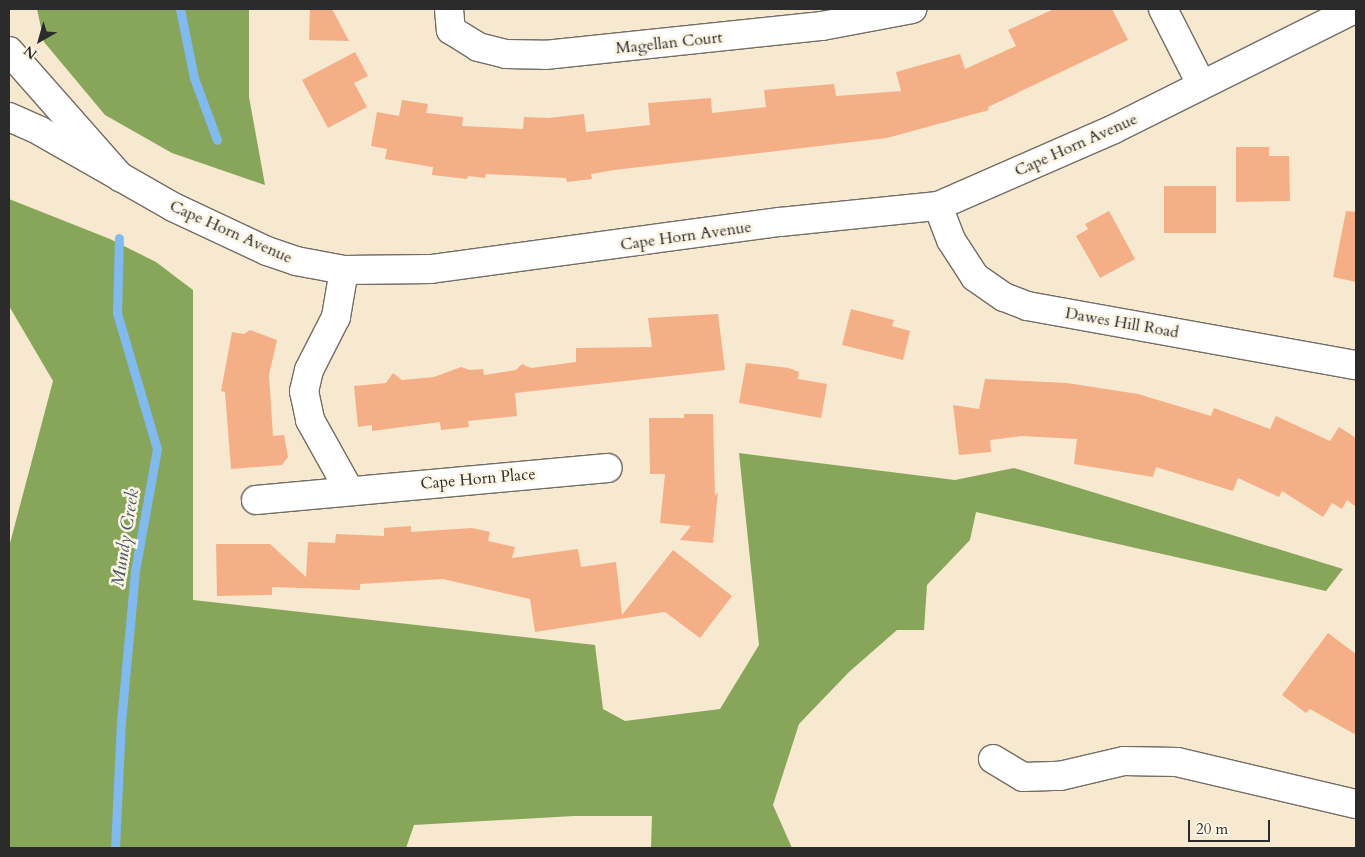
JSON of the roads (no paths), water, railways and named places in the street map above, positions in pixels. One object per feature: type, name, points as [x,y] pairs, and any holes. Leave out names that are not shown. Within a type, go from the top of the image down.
[{"type":"street","name":"Magellan Court","points":[[449,9],[451,30],[478,47],[506,54],[546,55],[822,26],[912,9]]},
{"type":"street","points":[[1163,9],[1201,84]]},
{"type":"street","name":"Cape Horn Avenue","points":[[9,117],[173,208],[250,244],[296,261],[344,270],[384,272],[452,267],[780,222],[915,211],[938,206],[1114,129],[1201,84],[1355,9]]},
{"type":"street","points":[[9,51],[121,178]]},
{"type":"street","name":"Dawes Hill Road","points":[[938,206],[951,240],[975,277],[1004,298],[1027,306],[1356,365]]},
{"type":"street","points":[[344,270],[336,317],[309,370],[304,391],[310,420],[349,490]]},
{"type":"street","name":"Cape Horn Place","points":[[256,500],[349,490],[608,468]]},
{"type":"street","points":[[993,759],[1024,777],[1060,776],[1124,761],[1177,762],[1269,786],[1356,804]]},
{"type":"waterway","name":"Mundy Creek","points":[[180,9],[194,78],[217,140]]},
{"type":"waterway","name":"Mundy Creek","points":[[115,848],[121,722],[135,571],[157,449],[117,313],[119,238]]}]
